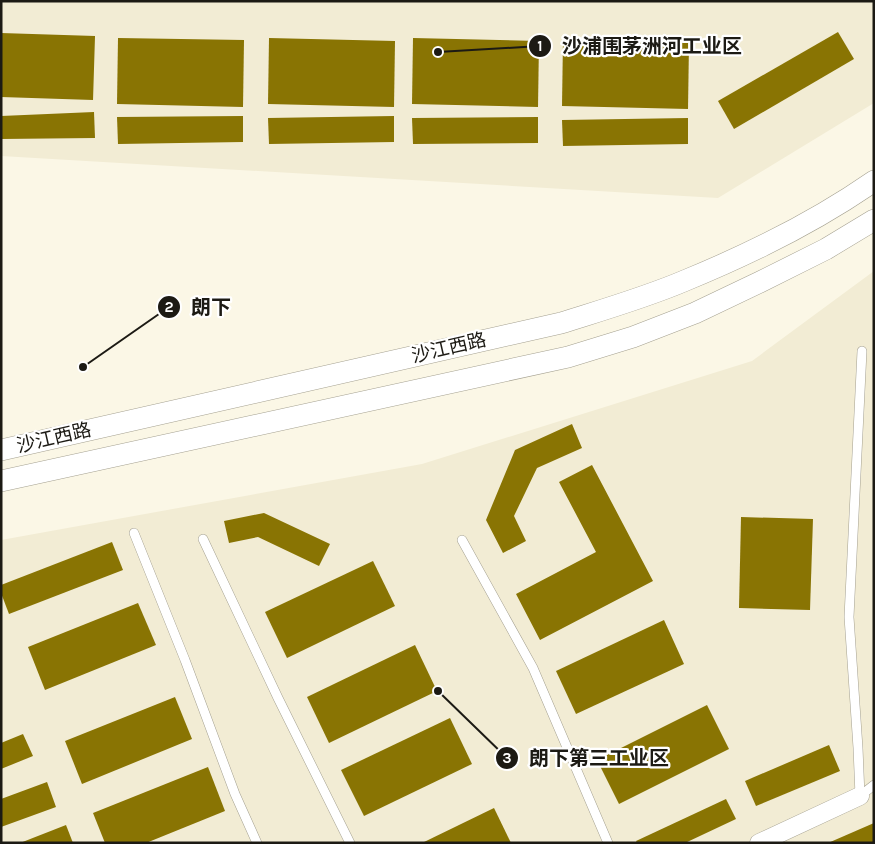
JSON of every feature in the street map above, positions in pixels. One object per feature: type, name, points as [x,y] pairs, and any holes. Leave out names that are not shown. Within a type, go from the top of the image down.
[{"type":"street","name":"沙江西路","points":[[1,450],[561,323],[683,282],[748,254],[810,222],[874,181]]},
{"type":"street","name":"沙江西路","points":[[1,481],[568,357],[634,337],[695,312],[826,249],[874,220]]},
{"type":"street","points":[[758,843],[860,796]]},
{"type":"lane","points":[[860,796],[849,617],[862,351]]},
{"type":"lane","points":[[134,533],[185,660],[235,794],[257,843]]},
{"type":"lane","points":[[203,539],[278,698],[350,843]]},
{"type":"lane","points":[[462,540],[533,668],[608,843]]},
{"type":"lane","points":[[860,796],[874,785]]},
{"type":"shaded area","points":[[1,1],[874,1],[874,103],[718,198],[1,156]]},
{"type":"shaded area","points":[[874,271],[874,843],[1,843],[1,540],[422,464],[752,361]]},
{"type":"building","points":[[838,32],[854,59],[734,129],[718,101]]},
{"type":"building","points":[[1,33],[95,36],[93,100],[1,97]]},
{"type":"building","points":[[118,38],[244,40],[243,107],[117,104]]},
{"type":"building","points":[[269,38],[395,41],[394,107],[268,104]]},
{"type":"building","points":[[413,38],[539,41],[538,107],[412,104]]},
{"type":"building","points":[[563,40],[689,43],[688,109],[562,106]]},
{"type":"building","points":[[94,112],[95,138],[1,139],[1,116]]},
{"type":"building","points":[[243,116],[243,142],[118,144],[117,117]]},
{"type":"building","points":[[394,116],[394,142],[269,144],[268,118]]},
{"type":"building","points":[[538,117],[538,143],[413,144],[412,118]]},
{"type":"building","points":[[688,118],[688,144],[563,146],[562,120]]},
{"type":"building","points":[[572,424],[582,448],[537,468],[514,516],[526,541],[503,553],[486,520],[515,450]]},
{"type":"building","points":[[592,465],[653,581],[540,640],[516,594],[596,552],[559,482]]},
{"type":"building","points":[[264,513],[330,544],[319,566],[258,537],[229,543],[224,521]]},
{"type":"building","points":[[741,517],[813,519],[810,610],[739,608]]},
{"type":"building","points":[[112,542],[123,570],[9,614],[1,593],[1,585]]},
{"type":"building","points":[[373,561],[395,606],[287,658],[265,612]]},
{"type":"building","points":[[138,603],[156,645],[45,690],[28,647]]},
{"type":"building","points":[[664,620],[684,664],[576,714],[556,671]]},
{"type":"building","points":[[415,645],[437,691],[329,743],[307,697]]},
{"type":"building","points":[[175,697],[192,739],[82,784],[65,741]]},
{"type":"building","points":[[707,705],[729,749],[619,804],[597,760]]},
{"type":"building","points":[[450,718],[472,764],[364,816],[341,770]]},
{"type":"building","points":[[23,734],[33,756],[1,769],[1,743]]},
{"type":"building","points":[[829,745],[840,771],[756,806],[745,781]]},
{"type":"building","points":[[208,767],[225,811],[146,843],[105,843],[93,813]]},
{"type":"building","points":[[47,782],[56,807],[1,827],[1,799]]},
{"type":"building","points":[[726,799],[736,819],[685,843],[637,843],[636,841]]},
{"type":"building","points":[[494,808],[511,843],[422,843]]},
{"type":"building","points":[[874,823],[874,843],[828,843]]},
{"type":"building","points":[[66,825],[73,843],[20,843]]},
{"type":"place","name":"沙浦围茅洲河工业区","points":[[438,52]]},
{"type":"place","name":"朗下","points":[[83,367]]},
{"type":"place","name":"朗下第三工业区","points":[[438,691]]}]
